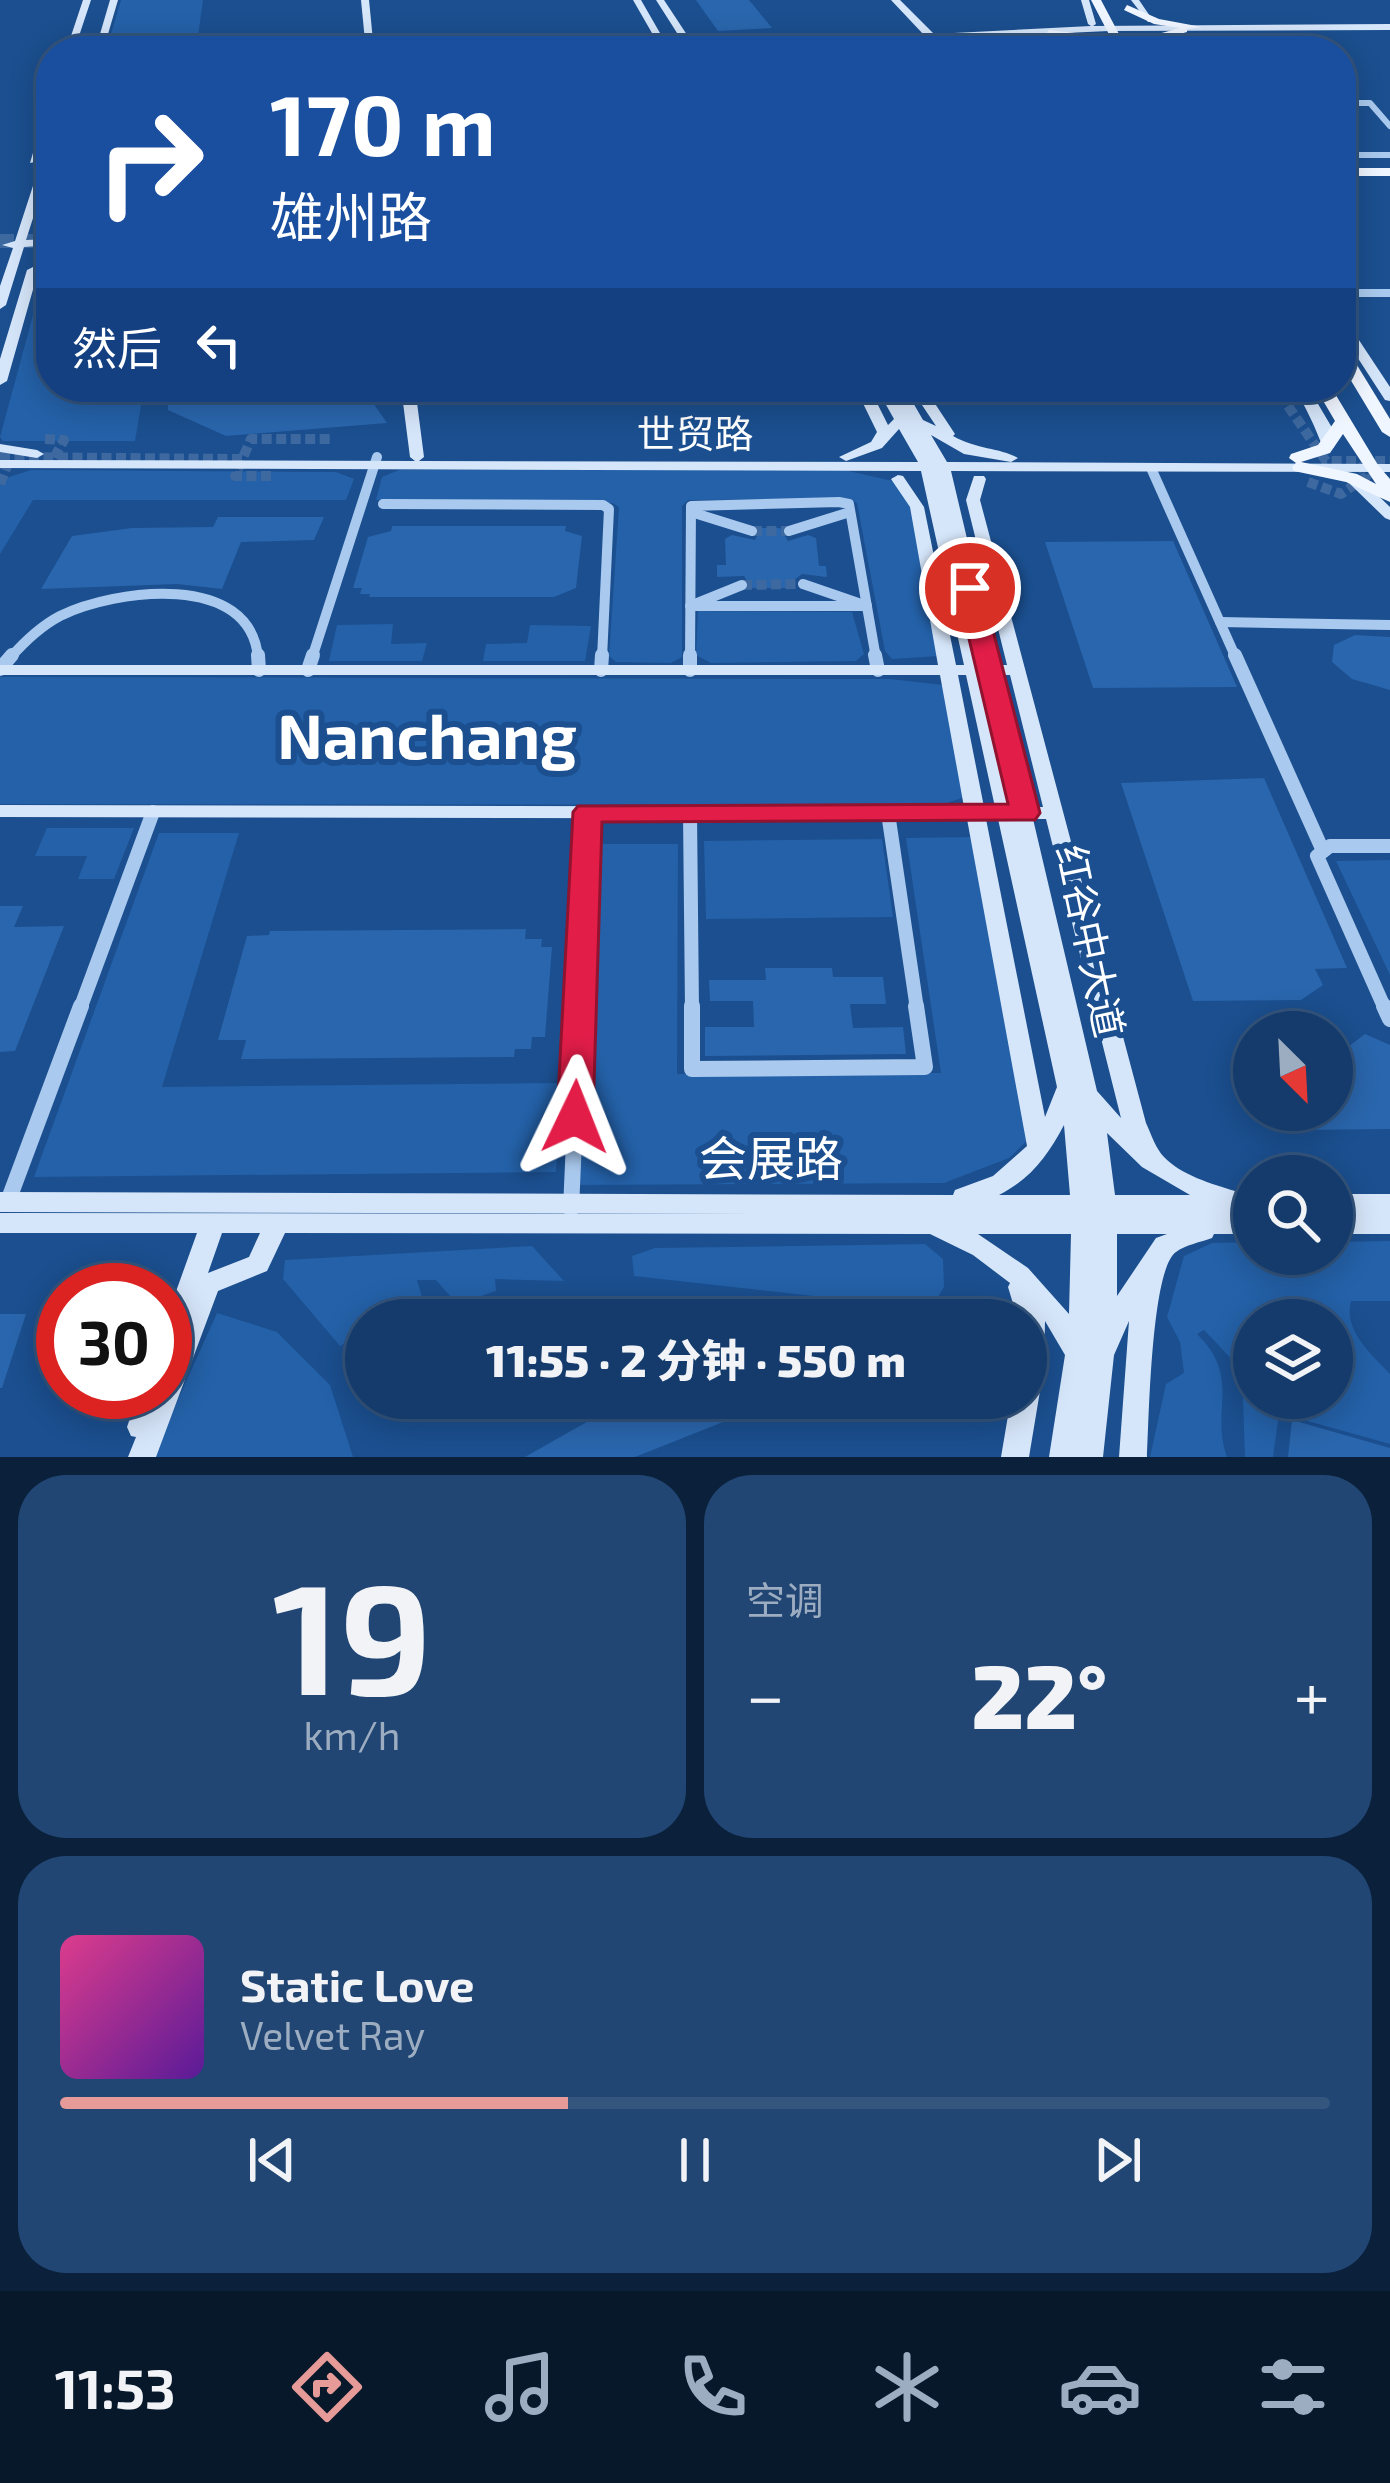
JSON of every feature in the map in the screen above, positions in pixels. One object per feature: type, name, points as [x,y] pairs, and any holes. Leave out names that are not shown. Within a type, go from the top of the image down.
[{"type":"main road","points":[[75,36],[87,0]]},
{"type":"main road","points":[[86,36],[98,0]]},
{"type":"main road","points":[[103,36],[114,0]]},
{"type":"main road","points":[[365,0],[369,36]]},
{"type":"main road","points":[[637,0],[658,36]]},
{"type":"main road","points":[[650,0],[678,36]]},
{"type":"main road","points":[[660,0],[676,36]]},
{"type":"main road","points":[[671,0],[698,36]]},
{"type":"main road","points":[[895,0],[930,36]]},
{"type":"main road","points":[[1085,0],[1097,36]]},
{"type":"main road","points":[[1096,0],[1114,36]]},
{"type":"main road","points":[[1129,3],[1151,20],[1199,28]]},
{"type":"main road","points":[[1129,3],[1141,36]]},
{"type":"main road","points":[[1092,31],[1102,14]]},
{"type":"main road","points":[[1162,36],[1199,28]]},
{"type":"main road","points":[[966,36],[1110,29],[1390,28]]},
{"type":"main road","points":[[1048,33],[1110,29]]},
{"type":"main road","points":[[1069,30],[1100,36]]},
{"type":"main road","points":[[978,36],[1092,31]]},
{"type":"main road","points":[[675,33],[682,36]]},
{"type":"main road","points":[[0,304],[9,252],[36,160]]},
{"type":"main road","points":[[1356,173],[1390,175]]},
{"type":"main road","points":[[1356,173],[1390,175]]},
{"type":"main road","points":[[9,252],[36,184]]},
{"type":"main road","points":[[0,381],[36,268]]},
{"type":"main road","points":[[1356,345],[1390,397]]},
{"type":"main road","points":[[1356,376],[1390,432]]},
{"type":"main road","points":[[411,402],[417,457]]},
{"type":"main road","points":[[869,402],[884,432],[877,445]]},
{"type":"main road","name":"红谷中大道","points":[[895,402],[938,460],[945,512],[1076,1086],[1095,1214],[1089,1457]]},
{"type":"main road","name":"红谷中大道","points":[[902,402],[909,420]]},
{"type":"main road","points":[[921,402],[938,460]]},
{"type":"main road","points":[[1310,402],[1324,426],[1328,445]]},
{"type":"main road","points":[[1332,402],[1390,493]]},
{"type":"main road","points":[[848,463],[909,420],[938,460]]},
{"type":"main road","points":[[1299,463],[1328,445],[1343,421]]},
{"type":"main road","name":"世贸路","points":[[0,456],[375,462],[938,460],[1151,468],[1299,463]]},
{"type":"main road","name":"世贸路","points":[[375,462],[417,457],[848,463]]},
{"type":"main road","name":"世贸路","points":[[1009,463],[1376,465],[1390,458]]},
{"type":"main road","points":[[0,474],[48,460]]},
{"type":"main road","points":[[938,460],[1009,463]]},
{"type":"main road","points":[[848,463],[898,479],[945,512],[979,479],[1009,463]]},
{"type":"main road","points":[[1299,463],[1390,493]]},
{"type":"main road","points":[[1351,478],[1390,515]]},
{"type":"main road","points":[[898,479],[917,507],[1039,1149]]},
{"type":"main road","points":[[979,479],[973,500],[1134,1123],[1155,1163]]},
{"type":"main road","points":[[0,669],[1017,670]]},
{"type":"main road","points":[[0,812],[1054,813]]},
{"type":"main road","points":[[926,1214],[1003,1185],[1039,1149],[1076,1086],[1155,1163],[1205,1193],[1233,1199]]},
{"type":"main road","points":[[1353,1204],[1390,1204]]},
{"type":"main road","name":"会展路","points":[[2,1213],[1095,1214],[1233,1205]]},
{"type":"main road","name":"会展路","points":[[2,1213],[277,1223],[571,1213]]},
{"type":"main road","points":[[926,1214],[1014,1272],[1088,1357],[1165,1245],[1233,1226]]},
{"type":"main road","name":"会展路","points":[[1095,1214],[1233,1223]]},
{"type":"main road","points":[[192,1282],[213,1223]]},
{"type":"main road","points":[[142,1457],[208,1284],[258,1264],[277,1223]]},
{"type":"main road","points":[[1353,1224],[1390,1225]]},
{"type":"main road","points":[[1133,1457],[1142,1310],[1153,1264]]},
{"type":"main road","points":[[1014,1272],[1028,1299]]},
{"type":"main road","name":"红谷中大道","points":[[1063,1457],[1088,1357]]},
{"type":"main road","points":[[130,1457],[143,1419]]},
{"type":"main road","points":[[1015,1457],[1022,1419]]},
{"type":"street","points":[[1356,103],[1370,103],[1390,126]]},
{"type":"street","points":[[1356,155],[1390,155]]},
{"type":"street","points":[[1356,293],[1390,293]]},
{"type":"street","points":[[308,670],[375,462]]},
{"type":"street","points":[[1151,468],[1326,848]]},
{"type":"street","points":[[690,670],[691,506],[698,502],[839,502],[849,504],[878,670]]},
{"type":"street","points":[[383,504],[603,505],[609,509],[601,670]]},
{"type":"street","points":[[691,512],[752,531]]},
{"type":"street","points":[[789,531],[850,512]]},
{"type":"street","points":[[803,584],[866,606]]},
{"type":"street","points":[[690,606],[742,585]]},
{"type":"street","points":[[0,669],[18,646],[64,614],[119,598],[172,596],[213,603],[249,625],[259,670]]},
{"type":"street","points":[[690,606],[866,606]]},
{"type":"street","points":[[1220,622],[1390,625]]},
{"type":"street","points":[[2,1213],[153,812]]},
{"type":"street","points":[[571,1213],[588,812]]},
{"type":"street","points":[[690,813],[692,1069],[925,1067],[888,813]]},
{"type":"street","points":[[1390,846],[1326,848],[1318,856],[1390,1019]]},
{"type":"shaded area","points":[[121,0],[203,0],[198,36],[110,36]]},
{"type":"shaded area","points":[[36,304],[36,402],[142,402],[135,441],[3,441],[0,437]]},
{"type":"shaded area","points":[[840,469],[893,481],[913,504],[940,656],[892,659],[885,651],[857,503],[850,499],[688,500],[682,506],[682,657],[671,663],[616,662],[609,656],[619,507],[612,503],[376,500],[382,477],[399,470]]},
{"type":"shaded area","points":[[31,470],[336,472],[354,479],[346,500],[33,500],[0,554],[0,480]]},
{"type":"shaded area","points":[[698,611],[852,612],[864,654],[856,661],[711,663],[696,655]]},
{"type":"shaded area","points":[[393,624],[391,644],[427,643],[422,661],[329,661],[337,625]]},
{"type":"shaded area","points":[[530,625],[591,626],[585,661],[483,661],[486,644],[527,643]]},
{"type":"shaded area","points":[[0,677],[890,679],[943,685],[968,796],[941,805],[0,804]]},
{"type":"shaded area","points":[[47,828],[134,828],[114,879],[78,879],[87,856],[35,856]]},
{"type":"shaded area","points":[[159,833],[239,833],[162,1087],[562,1083],[556,1172],[34,1177]]},
{"type":"shaded area","points":[[971,837],[1032,1136],[1009,1158],[944,1183],[579,1185],[598,844],[678,844],[677,1074],[941,1073],[906,838]]},
{"type":"shaded area","points":[[882,839],[893,917],[706,919],[704,841]]},
{"type":"shaded area","points":[[1390,860],[1390,975],[1336,861]]},
{"type":"shaded area","points":[[1390,1241],[1390,1301],[1233,1299],[1233,1361],[1204,1330],[1197,1334],[1211,1350],[1222,1380],[1221,1424],[1227,1457],[1150,1457],[1166,1384],[1184,1373],[1180,1342],[1167,1317],[1184,1256],[1212,1243],[1233,1242],[1233,1275],[1353,1275],[1353,1242]]},
{"type":"shaded area","points":[[925,1244],[943,1259],[944,1287],[937,1299],[841,1299],[634,1276],[632,1256],[655,1248]]},
{"type":"shaded area","points":[[532,1246],[564,1281],[495,1279],[496,1291],[453,1299],[436,1280],[417,1280],[419,1299],[345,1299],[345,1343],[340,1346],[283,1279],[285,1260]]},
{"type":"shaded area","points":[[217,1313],[277,1332],[330,1385],[353,1457],[152,1457],[169,1419],[192,1419],[192,1368]]},
{"type":"shaded area","points":[[1353,1326],[1390,1374],[1390,1444],[1300,1419],[1353,1419]]},
{"type":"shaded area","points":[[1244,1419],[1278,1419],[1273,1457],[1245,1457]]},
{"type":"building","points":[[696,0],[749,0],[772,28],[718,31]]},
{"type":"building","points":[[168,402],[372,402],[387,423],[226,436],[168,410]]},
{"type":"building","points":[[218,517],[324,517],[314,540],[241,542],[222,589],[177,584],[41,589],[72,536],[132,528],[213,527]]},
{"type":"building","points":[[392,526],[566,526],[565,531],[582,536],[576,588],[554,597],[360,594],[362,588],[353,588],[368,537],[391,531]]},
{"type":"building","points":[[761,528],[780,528],[788,541],[808,535],[816,538],[819,566],[826,566],[827,577],[802,574],[794,580],[794,588],[751,588],[744,576],[717,577],[717,565],[726,565],[725,539],[732,535],[755,540]]},
{"type":"building","points":[[1173,541],[1237,687],[1093,688],[1045,542]]},
{"type":"building","points":[[1355,635],[1390,637],[1390,690],[1352,679],[1332,662],[1334,645]]},
{"type":"building","points":[[1264,778],[1347,968],[1315,969],[1323,985],[1301,1000],[1193,1001],[1121,783]]},
{"type":"building","points":[[0,906],[23,906],[14,927],[64,926],[15,1051],[0,1052]]},
{"type":"building","points":[[526,929],[525,939],[542,939],[541,947],[552,947],[545,1037],[532,1037],[531,1049],[515,1049],[514,1057],[241,1059],[246,1040],[218,1040],[247,936],[269,935],[270,931]]},
{"type":"building","points":[[765,968],[832,968],[833,977],[883,977],[886,1004],[850,1004],[853,1028],[903,1027],[906,1054],[705,1056],[705,1027],[754,1027],[753,1001],[710,1001],[709,980],[766,980]]},
{"type":"building","points":[[1365,1034],[1390,1045],[1390,1129],[1353,1129],[1353,1043]]},
{"type":"building","points":[[0,1314],[26,1314],[2,1388],[0,1388]]},
{"type":"building","points":[[592,1419],[731,1419],[635,1457],[525,1457]]},
{"type":"building","points":[[1292,1420],[1390,1448],[1390,1457],[1288,1457]]},
{"type":"tunnel","points":[[0,241],[36,241]]},
{"type":"tunnel","points":[[1288,406],[1326,461],[1390,461]]},
{"type":"tunnel","points":[[45,439],[64,440],[54,457]]},
{"type":"tunnel","points":[[271,476],[235,476],[251,439],[330,439]]},
{"type":"tunnel","points":[[0,457],[54,457]]},
{"type":"tunnel","points":[[54,457],[242,459]]},
{"type":"tunnel","points":[[0,484],[10,458]]},
{"type":"tunnel","points":[[1308,482],[1341,494],[1367,476],[1359,463]]},
{"type":"tunnel","points":[[752,531],[789,531]]},
{"type":"tunnel","points":[[742,585],[803,584]]},
{"type":"district","name":"Nanchang","points":[[427,737]]},
{"type":"route","points":[[575,1117],[588,812],[1025,813],[970,588]]}]
